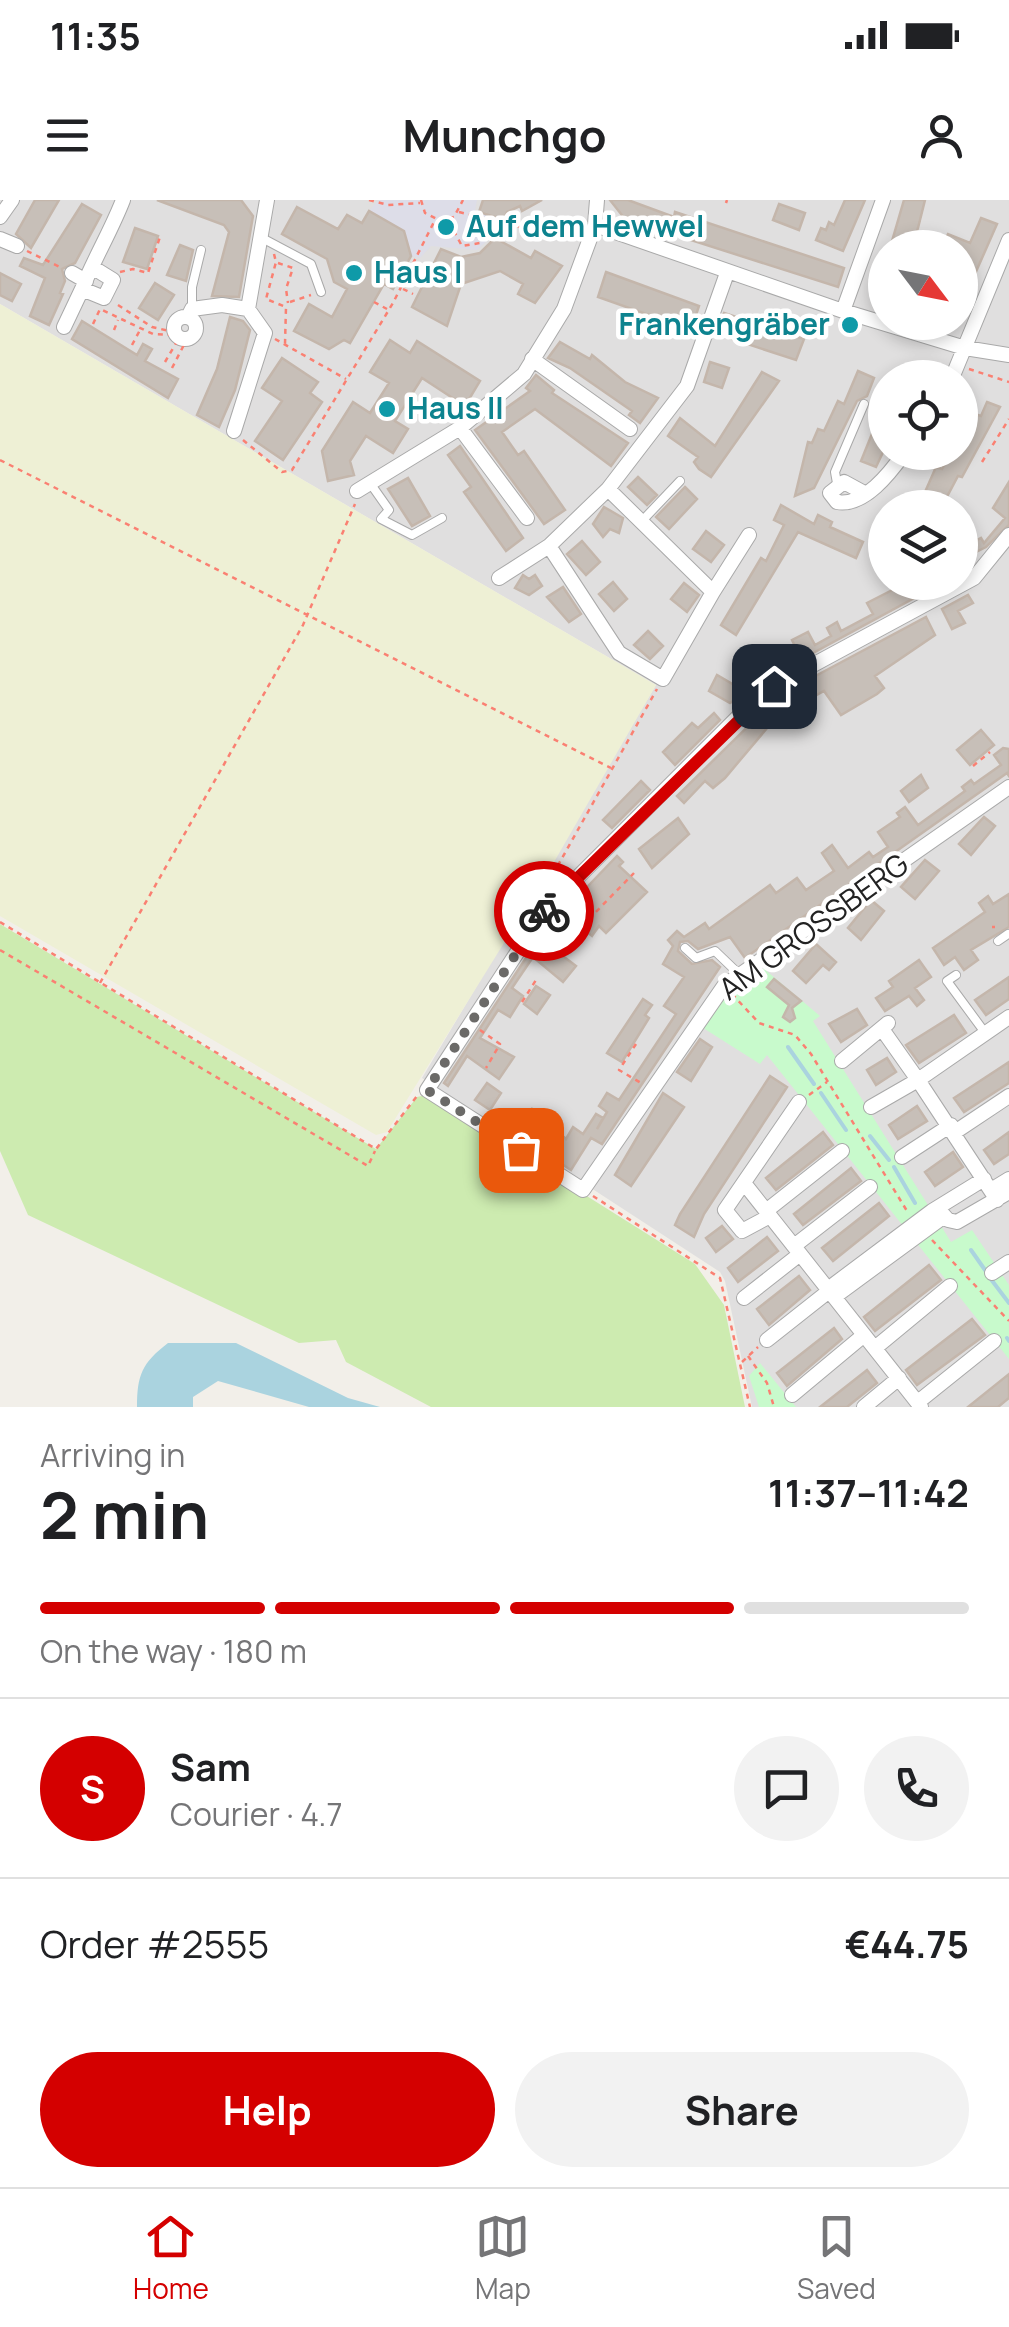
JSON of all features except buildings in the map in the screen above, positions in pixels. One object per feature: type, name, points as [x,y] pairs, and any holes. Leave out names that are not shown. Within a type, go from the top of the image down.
[{"type":"street","points":[[0,217],[12,200]]},
{"type":"street","points":[[64,326],[122,200]]},
{"type":"street","points":[[248,310],[267,240],[267,200]]},
{"type":"street","points":[[364,487],[460,428],[524,374],[564,309],[595,225],[597,200]]},
{"type":"street","points":[[843,311],[883,200]]},
{"type":"street","points":[[595,225],[843,311],[965,348],[1009,355]]},
{"type":"street","points":[[0,239],[23,249]]},
{"type":"street","points":[[961,360],[1009,240]]},
{"type":"street","points":[[72,273],[87,279],[111,278],[104,298],[87,279]]},
{"type":"street","points":[[499,578],[548,546],[608,489],[687,386],[727,273]]},
{"type":"street","points":[[179,336],[196,328],[190,313],[222,305],[248,310],[265,333],[234,431]]},
{"type":"street","points":[[532,359],[630,430]]},
{"type":"street","points":[[460,428],[527,518]]},
{"type":"street","points":[[838,483],[830,493],[836,502],[851,503],[866,494],[888,470]]},
{"type":"street","points":[[608,489],[713,592]]},
{"type":"street","points":[[548,546],[619,652],[663,680],[749,535]]},
{"type":"street","points":[[427,1090],[545,910],[758,697],[974,578],[1009,535]]},
{"type":"street","name":"AM GROSSBERG","points":[[427,1090],[583,1190],[724,986],[1009,787]]},
{"type":"street","points":[[871,1107],[918,1080],[1009,1017]]},
{"type":"street","points":[[842,1061],[885,1026],[995,1190]]},
{"type":"street","points":[[902,1156],[1009,1096]]},
{"type":"street","points":[[799,1102],[725,1210],[742,1231],[842,1151]]},
{"type":"street","points":[[940,1212],[958,1222],[1009,1179]]},
{"type":"street","points":[[744,1183],[920,1405],[994,1342]]},
{"type":"street","points":[[744,1298],[870,1188]]},
{"type":"street","points":[[767,1340],[940,1212],[995,1190]]},
{"type":"street","points":[[992,1273],[1009,1262]]},
{"type":"street","points":[[875,1348],[950,1286]]},
{"type":"street","points":[[792,1395],[864,1335]]},
{"type":"street","points":[[864,1407],[899,1378]]},
{"type":"lane","points":[[267,240],[311,264],[320,292]]},
{"type":"lane","points":[[190,313],[201,250]]},
{"type":"lane","points":[[838,483],[835,472],[864,404]]},
{"type":"lane","points":[[641,522],[680,481]]},
{"type":"lane","points":[[364,487],[389,510],[381,520],[412,536],[442,518]]},
{"type":"lane","points":[[998,941],[1009,935]]},
{"type":"lane","points":[[685,948],[696,958],[715,951],[740,975]]},
{"type":"lane","points":[[956,974],[943,983],[986,1034]]},
{"type":"path","points":[[368,200],[388,205],[421,201],[435,220]]},
{"type":"path","points":[[435,220],[448,220],[459,212],[463,200]]},
{"type":"path","points":[[459,212],[566,236],[595,225]]},
{"type":"path","points":[[234,431],[259,458],[282,472],[292,470],[401,288],[435,220]]},
{"type":"path","points":[[448,220],[462,246],[480,243]]},
{"type":"path","points":[[111,278],[129,268],[148,273],[160,237]]},
{"type":"path","points":[[267,240],[276,262],[266,299],[287,305],[320,292]]},
{"type":"path","points":[[23,249],[72,273]]},
{"type":"path","points":[[276,262],[293,268],[285,344]]},
{"type":"path","points":[[401,288],[413,294]]},
{"type":"path","points":[[374,302],[388,310]]},
{"type":"path","points":[[117,304],[152,326],[179,336]]},
{"type":"path","points":[[93,324],[100,309],[141,329],[179,336]]},
{"type":"path","points":[[114,330],[119,318]]},
{"type":"path","points":[[132,345],[141,329]]},
{"type":"path","points":[[265,333],[346,379]]},
{"type":"path","points":[[165,362],[179,336]]},
{"type":"path","points":[[172,368],[179,336]]},
{"type":"path","points":[[978,377],[1009,382]]},
{"type":"path","points":[[982,462],[1009,419]]},
{"type":"path","points":[[0,460],[611,768]]},
{"type":"path","points":[[100,982],[308,615],[364,487]]},
{"type":"path","points":[[542,893],[663,680]]},
{"type":"path","points":[[973,766],[990,752]]},
{"type":"path","points":[[590,919],[634,873]]},
{"type":"path","points":[[0,922],[376,1149]]},
{"type":"path","points":[[0,950],[368,1166],[412,1098],[427,1090]]},
{"type":"path","points":[[522,1002],[536,980]]},
{"type":"path","points":[[724,986],[759,1023],[795,1035],[919,1226],[1009,1320]]},
{"type":"path","points":[[470,1024],[500,1044],[486,1068]]},
{"type":"path","points":[[636,1044],[618,1070],[651,1089]]},
{"type":"path","points":[[799,1102],[828,1081]]},
{"type":"path","points":[[590,1194],[720,1278],[750,1407]]},
{"type":"path","points":[[740,1363],[767,1340]]},
{"type":"path","points":[[748,1356],[767,1383],[774,1407]]},
{"type":"shaded area","points":[[0,200],[1009,200],[1009,1407],[752,1407],[720,1272],[422,1078],[656,685],[0,304]]},
{"type":"shaded area","name":"Auf dem Hewwel","points":[[378,200],[477,200],[475,211],[498,219],[489,239],[477,250],[431,246],[420,258],[411,256],[404,231],[369,211]]},
{"type":"green space","points":[[0,304],[656,685],[554,862],[387,1132],[376,1135],[0,916]]},
{"type":"green space","points":[[0,924],[376,1149],[417,1097],[426,1095],[695,1264],[724,1305],[745,1407],[431,1407],[346,1362],[336,1340],[299,1343],[28,1215],[0,1151]]},
{"type":"green space","points":[[763,968],[820,1016],[813,1021],[951,1242],[972,1230],[1009,1285],[1009,1359],[767,1055],[760,1064],[700,1026],[720,999]]},
{"type":"green space","points":[[760,1363],[796,1407],[759,1407],[749,1376]]},
{"type":"water","points":[[168,1343],[236,1343],[348,1398],[380,1407],[309,1407],[218,1381],[193,1397],[193,1407],[137,1407],[143,1370]]},
{"type":"waterway","points":[[788,1047],[814,1084]]},
{"type":"waterway","points":[[821,1093],[846,1130]]},
{"type":"waterway","points":[[870,1136],[889,1160]]},
{"type":"waterway","points":[[894,1167],[915,1203]]},
{"type":"waterway","points":[[971,1250],[985,1270]]},
{"type":"waterway","points":[[990,1278],[1009,1303]]},
{"type":"way so far","points":[[521,1150],[427,1090],[544,911]]},
{"type":"place","name":"Auf dem Hewwel","points":[[446,227]]},
{"type":"place","name":"Haus I","points":[[354,273]]},
{"type":"place","name":"Frankengräber","points":[[850,325]]},
{"type":"place","name":"Haus II","points":[[387,409]]},
{"type":"route","points":[[544,911],[758,697],[774,686]]}]
